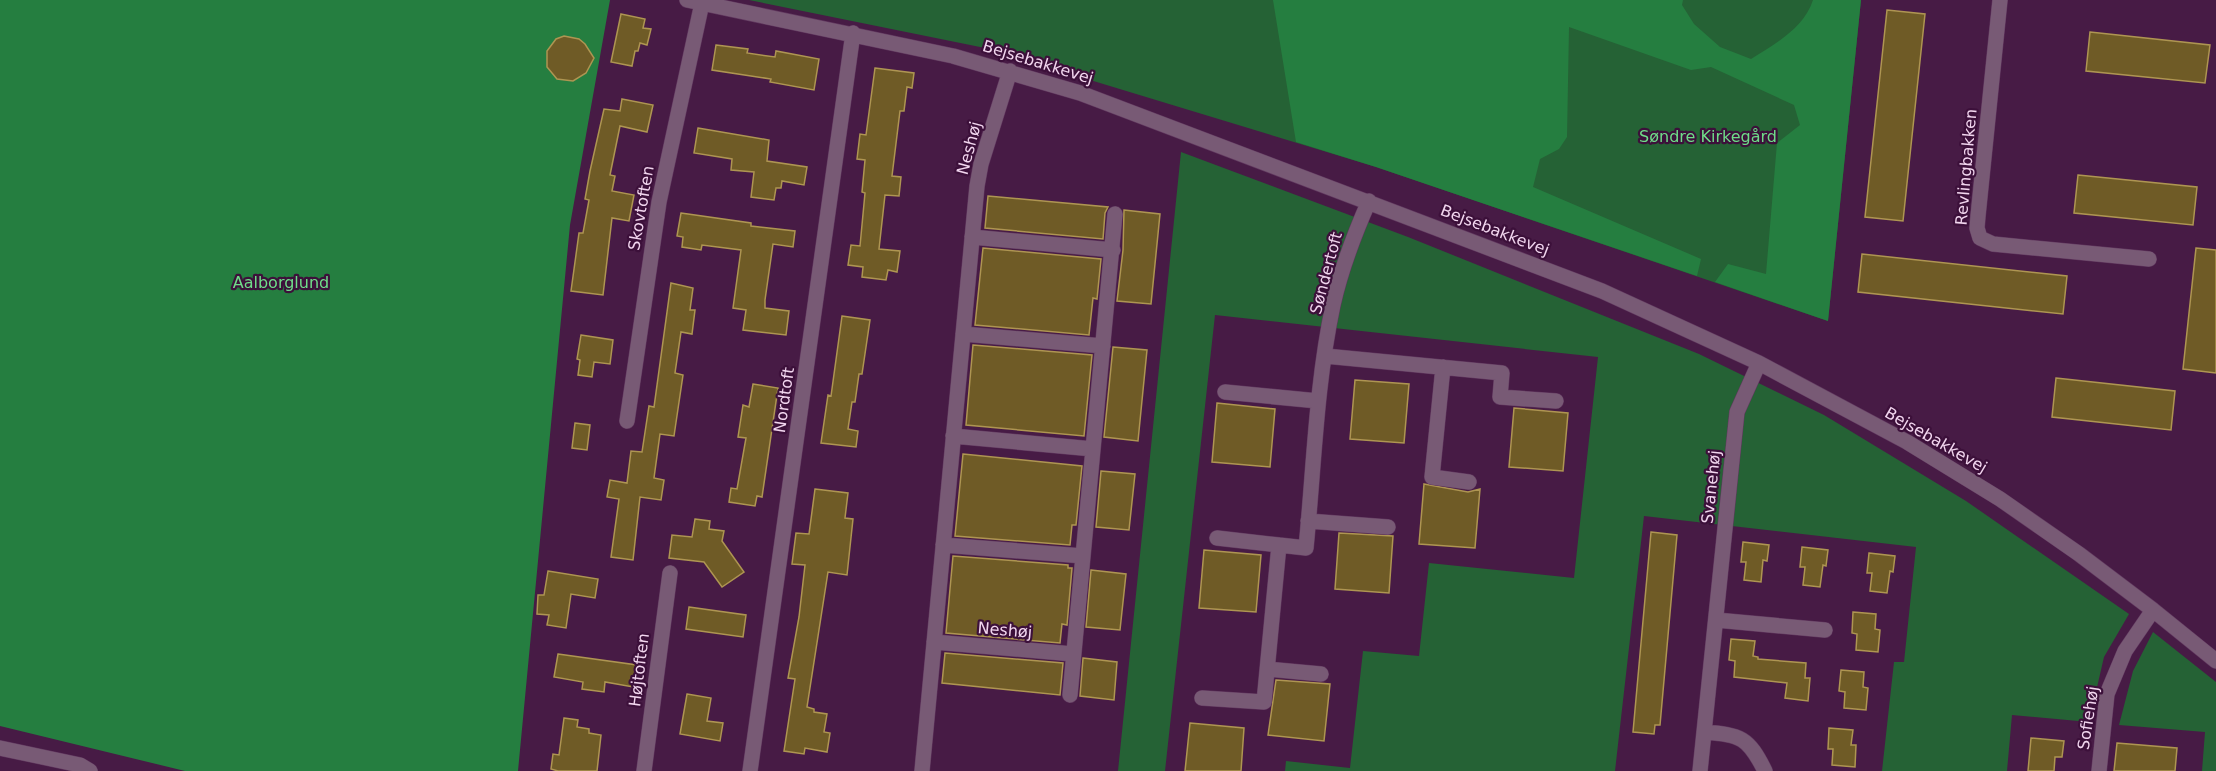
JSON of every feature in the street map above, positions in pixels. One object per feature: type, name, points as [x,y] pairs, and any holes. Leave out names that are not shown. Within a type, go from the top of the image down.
[{"type":"street","name":"Bejsebakkevej","points":[[687,0],[853,33],[953,56],[1080,93],[1602,291],[1759,363],[1907,442],[2000,499],[2153,610],[2216,662]]},
{"type":"street","name":"Revlingbakken","points":[[2000,0],[1978,216],[1977,228],[1980,238],[1993,244],[2149,259]]},
{"type":"street","name":"Skovtoften","points":[[627,421],[659,202],[702,3]]},
{"type":"street","name":"Nordtoft","points":[[750,771],[853,33]]},
{"type":"street","name":"Neshøj","points":[[922,771],[972,237],[981,164],[1010,71]]},
{"type":"street","name":"Søndertoft","points":[[1217,538],[1306,548],[1318,401],[1333,306],[1342,270],[1369,201]]},
{"type":"street","points":[[1070,695],[1115,214]]},
{"type":"street","points":[[972,237],[1113,250]]},
{"type":"street","points":[[963,334],[1103,346]]},
{"type":"street","points":[[1325,356],[1502,373],[1500,397],[1556,401]]},
{"type":"street","name":"Svanehøj","points":[[1700,771],[1737,412],[1759,363]]},
{"type":"street","points":[[1443,367],[1432,477],[1469,482]]},
{"type":"street","points":[[1225,392],[1318,401]]},
{"type":"street","points":[[953,436],[1093,449]]},
{"type":"street","points":[[1308,521],[1388,527]]},
{"type":"street","points":[[1202,698],[1264,702],[1279,544]]},
{"type":"street","points":[[944,545],[1083,556]]},
{"type":"street","name":"Højtoften","points":[[644,771],[670,573]]},
{"type":"street","name":"Sofiehøj","points":[[2099,771],[2107,694],[2125,651],[2153,610]]},
{"type":"street","points":[[1716,620],[1825,630]]},
{"type":"street","name":"Neshøj","points":[[934,642],[1073,654]]},
{"type":"street","points":[[1268,669],[1321,674]]},
{"type":"street","points":[[1704,732],[1738,736],[1756,753],[1765,771]]},
{"type":"street","points":[[0,748],[80,765],[90,771]]},
{"type":"green space","name":"Aalborglund","points":[[0,0],[610,0],[570,225],[518,771],[185,771],[0,726]]},
{"type":"green space","name":"Søndre Kirkegård","points":[[749,0],[1861,0],[1828,321],[1376,167],[985,48]]},
{"type":"green space","points":[[1273,0],[1683,0],[1682,5],[1694,24],[1720,47],[1751,59],[1796,27],[1809,10],[1813,0],[1861,0],[1828,321],[1715,282],[1728,264],[1766,274],[1777,143],[1800,125],[1794,105],[1711,67],[1691,70],[1569,27],[1567,137],[1559,149],[1540,159],[1533,187],[1701,259],[1697,276],[1296,142]]},
{"type":"green space","points":[[1181,152],[1408,237],[1699,354],[1824,415],[1966,501],[2129,614],[2104,657],[2089,722],[2012,715],[2007,771],[1882,771],[1894,662],[1904,662],[1916,547],[1644,516],[1615,771],[1285,771],[1286,761],[1350,768],[1363,651],[1419,656],[1429,563],[1574,578],[1598,357],[1215,315],[1165,771],[1118,771]]},
{"type":"green space","points":[[2153,632],[2216,682],[2216,771],[2202,771],[2205,732],[2119,725],[2133,671]]},
{"type":"building","points":[[1887,10],[1925,14],[1903,221],[1865,217]]},
{"type":"building","points":[[621,14],[645,19],[643,28],[651,29],[647,45],[640,43],[638,51],[635,51],[632,66],[611,62]]},
{"type":"building","points":[[2090,32],[2210,45],[2205,83],[2086,71]]},
{"type":"building","points":[[564,36],[579,39],[594,58],[586,73],[573,81],[557,79],[547,67],[547,51],[556,39]]},
{"type":"building","points":[[716,45],[748,49],[747,53],[775,57],[776,51],[819,59],[814,90],[770,82],[771,79],[712,70]]},
{"type":"building","points":[[875,68],[914,73],[912,88],[907,87],[904,111],[900,111],[892,176],[901,177],[899,196],[885,195],[879,249],[900,251],[897,272],[888,270],[886,280],[862,277],[863,267],[848,265],[851,245],[860,246],[865,193],[862,192],[865,160],[857,159],[860,134],[866,135]]},
{"type":"building","points":[[622,99],[653,105],[647,132],[620,126],[610,175],[615,176],[612,191],[634,195],[629,221],[612,218],[603,295],[571,291],[579,233],[583,233],[589,200],[585,199],[590,171],[604,109],[620,111]]},
{"type":"building","points":[[698,128],[769,140],[767,161],[807,167],[804,185],[782,181],[781,188],[776,188],[774,200],[751,197],[754,172],[731,170],[732,159],[694,153]]},
{"type":"building","points":[[2078,175],[2197,187],[2193,225],[2074,213]]},
{"type":"building","points":[[988,196],[1108,207],[1105,213],[1103,239],[985,228]]},
{"type":"building","points":[[1124,210],[1160,214],[1151,304],[1117,301],[1123,250]]},
{"type":"building","points":[[681,213],[751,223],[751,226],[795,231],[793,247],[773,244],[765,300],[765,308],[789,311],[786,335],[743,330],[746,310],[733,308],[741,250],[702,245],[701,250],[682,247],[683,237],[677,236]]},
{"type":"building","points":[[983,248],[1101,259],[1097,299],[1093,298],[1089,335],[975,325]]},
{"type":"building","points":[[2196,248],[2216,250],[2216,373],[2183,369]]},
{"type":"building","points":[[1862,254],[2067,276],[2063,314],[1858,292]]},
{"type":"building","points":[[671,283],[693,288],[690,310],[695,310],[692,334],[681,332],[675,373],[683,375],[674,436],[660,434],[654,478],[664,480],[661,500],[640,497],[633,560],[611,557],[619,499],[607,497],[610,480],[627,483],[631,451],[642,452],[649,406],[654,407]]},
{"type":"building","points":[[842,316],[870,320],[862,374],[859,374],[848,429],[858,431],[856,447],[821,443],[828,395],[831,396]]},
{"type":"building","points":[[581,335],[613,340],[610,364],[594,362],[592,377],[578,375],[580,360],[577,359]]},
{"type":"building","points":[[973,345],[1092,355],[1084,436],[966,425]]},
{"type":"building","points":[[1113,347],[1147,350],[1138,441],[1104,437]]},
{"type":"building","points":[[2056,378],[2175,391],[2171,430],[2052,417]]},
{"type":"building","points":[[1355,380],[1409,384],[1404,443],[1350,439]]},
{"type":"building","points":[[753,384],[778,388],[762,497],[757,496],[755,506],[729,502],[731,488],[737,489],[746,438],[738,437],[743,405],[749,407]]},
{"type":"building","points":[[1217,403],[1275,409],[1270,467],[1212,462]]},
{"type":"building","points":[[1514,408],[1568,413],[1563,471],[1509,467]]},
{"type":"building","points":[[575,423],[590,425],[587,450],[572,448]]},
{"type":"building","points":[[963,454],[1082,466],[1076,525],[1072,525],[1070,545],[955,536]]},
{"type":"building","points":[[1101,471],[1135,474],[1129,530],[1096,527]]},
{"type":"building","points":[[1424,484],[1468,492],[1480,489],[1475,548],[1419,544]]},
{"type":"building","points":[[815,489],[848,493],[845,518],[853,519],[847,575],[828,572],[807,707],[814,709],[814,712],[827,714],[824,732],[830,733],[827,752],[805,748],[804,754],[784,751],[795,679],[788,678],[799,617],[805,565],[792,564],[796,533],[809,534]]},
{"type":"building","points":[[695,519],[710,521],[709,529],[724,531],[722,541],[744,572],[722,587],[704,562],[669,558],[672,535],[692,537]]},
{"type":"building","points":[[1651,532],[1677,535],[1660,725],[1655,725],[1654,734],[1633,732]]},
{"type":"building","points":[[1339,533],[1393,536],[1389,593],[1335,589]]},
{"type":"building","points":[[1743,542],[1769,545],[1767,561],[1763,560],[1761,582],[1744,580],[1746,562],[1741,562]]},
{"type":"building","points":[[1802,547],[1828,550],[1820,587],[1803,585],[1805,567],[1800,567]]},
{"type":"building","points":[[1204,550],[1261,555],[1256,612],[1199,608]]},
{"type":"building","points":[[1869,553],[1895,556],[1887,593],[1870,591],[1872,573],[1867,573]]},
{"type":"building","points":[[953,556],[1068,565],[1068,568],[1072,568],[1067,625],[1062,624],[1060,643],[946,633]]},
{"type":"building","points":[[1091,570],[1126,574],[1120,630],[1086,627]]},
{"type":"building","points":[[548,571],[598,579],[595,598],[571,594],[566,628],[547,625],[549,615],[537,614],[538,595],[544,595]]},
{"type":"building","points":[[689,607],[746,615],[743,637],[686,629]]},
{"type":"building","points":[[1853,612],[1876,614],[1875,629],[1880,630],[1878,652],[1856,650],[1857,634],[1852,633]]},
{"type":"building","points":[[1731,639],[1755,641],[1753,656],[1758,659],[1806,663],[1805,678],[1810,678],[1808,701],[1785,698],[1787,683],[1734,677],[1735,661],[1729,660]]},
{"type":"building","points":[[945,653],[1063,663],[1060,695],[942,683]]},
{"type":"building","points":[[558,654],[637,665],[633,687],[605,682],[604,692],[582,689],[583,682],[554,677]]},
{"type":"building","points":[[1083,658],[1117,662],[1114,700],[1080,696]]},
{"type":"building","points":[[1841,670],[1864,672],[1863,687],[1868,688],[1866,710],[1844,708],[1845,692],[1839,691]]},
{"type":"building","points":[[1276,680],[1330,684],[1324,741],[1268,735]]},
{"type":"building","points":[[687,694],[711,698],[707,721],[723,723],[720,741],[680,734]]},
{"type":"building","points":[[564,718],[578,720],[577,727],[589,729],[589,733],[601,735],[597,771],[551,769],[553,754],[559,755]]},
{"type":"building","points":[[1190,723],[1244,728],[1241,771],[1185,771]]},
{"type":"building","points":[[1829,728],[1853,730],[1851,745],[1856,745],[1855,767],[1832,765],[1833,749],[1828,749]]},
{"type":"building","points":[[2031,738],[2064,741],[2062,757],[2055,757],[2054,771],[2028,771]]},
{"type":"building","points":[[2117,743],[2177,748],[2175,771],[2114,771]]}]
